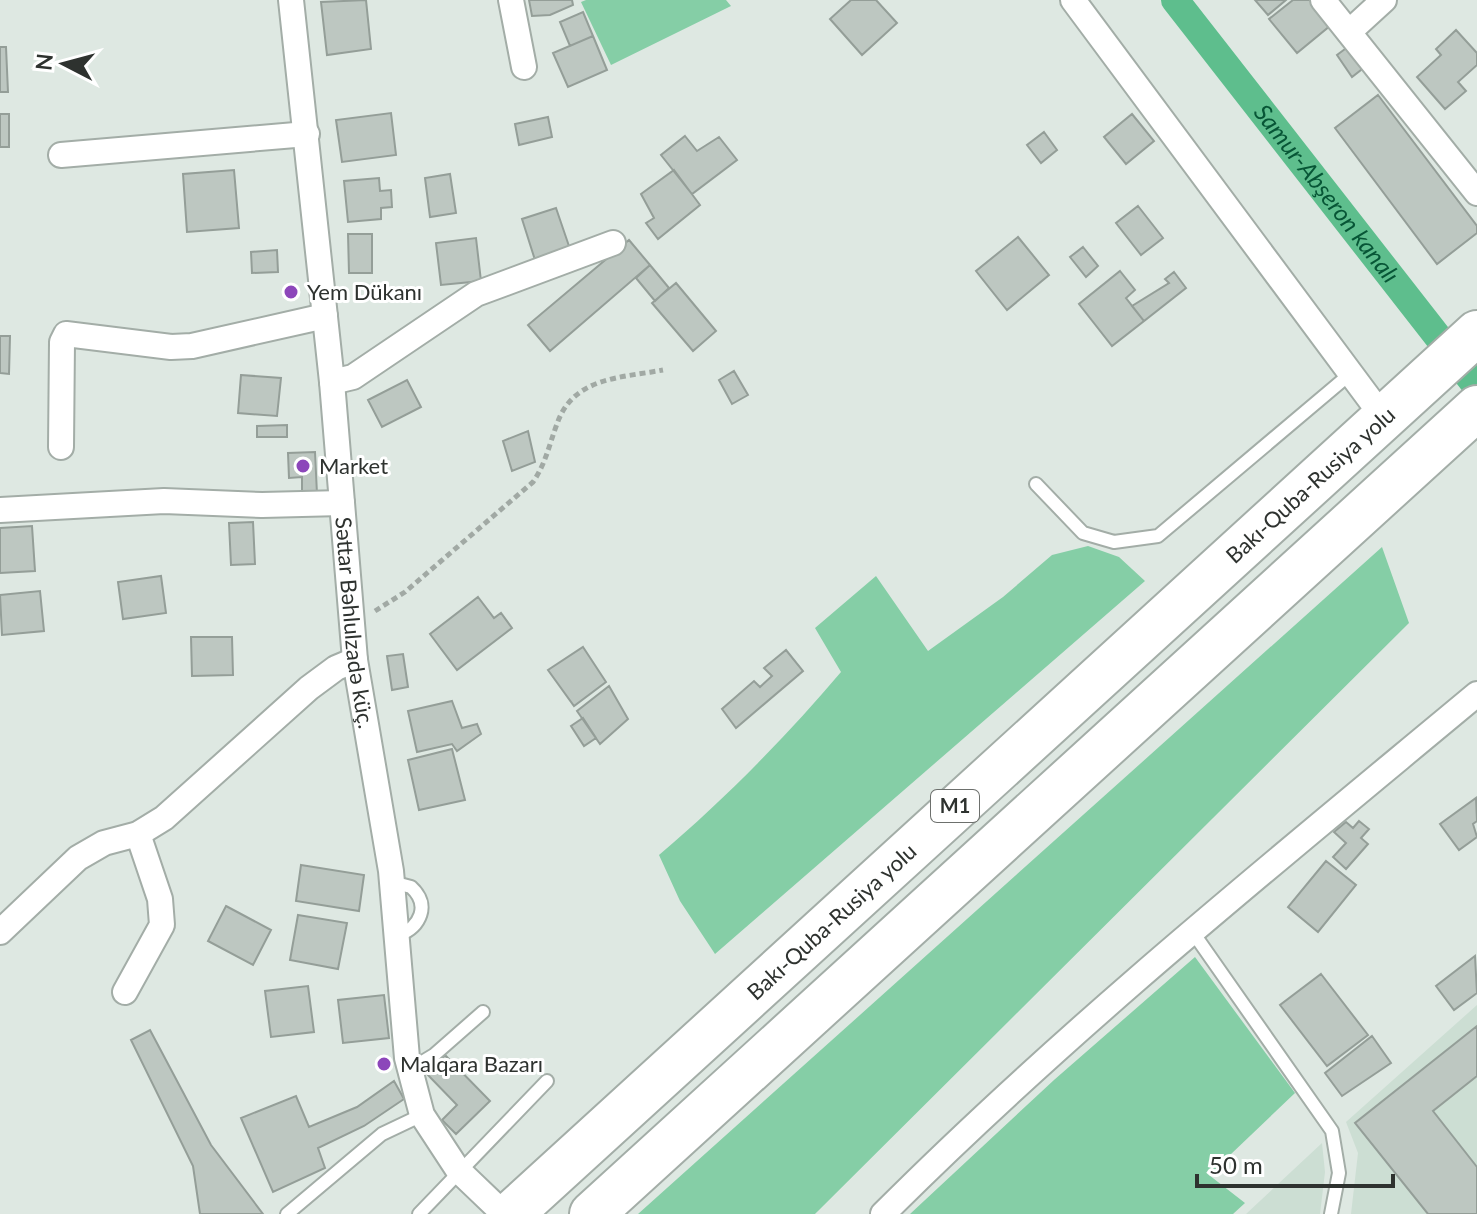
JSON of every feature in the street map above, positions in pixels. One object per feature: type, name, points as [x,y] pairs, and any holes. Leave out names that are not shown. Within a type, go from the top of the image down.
[{"type":"highway","name":"Bakı-Quba-Rusiya yolu","points":[[511,1214],[1477,333]]},
{"type":"highway","name":"M1","points":[[592,1214],[1477,408]]},
{"type":"street","name":"Səttar Bəhlulzadə küç.","points":[[291,0],[332,382],[355,660],[399,935],[409,1070],[422,1115],[458,1170],[504,1214]]},
{"type":"street","points":[[511,0],[524,67]]},
{"type":"street","points":[[1073,0],[1350,374],[1392,409]]},
{"type":"street","points":[[1323,0],[1477,193]]},
{"type":"street","points":[[1349,32],[1384,0]]},
{"type":"street","points":[[61,155],[307,134]]},
{"type":"street","points":[[332,382],[353,377],[476,294],[613,243]]},
{"type":"street","points":[[61,447],[62,342],[66,334],[171,347],[192,346],[325,316]]},
{"type":"street","points":[[0,510],[164,501],[262,505],[342,503]]},
{"type":"street","points":[[0,932],[78,858],[104,843],[138,834],[164,818],[309,688],[355,660]]},
{"type":"street","points":[[883,1214],[932,1164],[1192,931],[1477,694]]},
{"type":"street","points":[[125,992],[162,925],[160,899],[138,834]]},
{"type":"lane","points":[[1036,484],[1083,533],[1114,542],[1158,536],[1350,374]]},
{"type":"lane","points":[[1192,931],[1332,1131],[1339,1173],[1331,1214]]},
{"type":"lane","points":[[409,1070],[434,1055],[483,1012]]},
{"type":"lane","points":[[419,1214],[458,1170],[547,1081]]},
{"type":"lane","points":[[287,1214],[382,1134],[422,1115]]},
{"type":"path","points":[[352,621],[405,592],[533,482],[546,464],[564,405],[580,389],[600,381],[663,370]]},
{"type":"shaded area","points":[[1477,1005],[1477,1214],[1351,1214],[1358,1153],[1346,1122]]},
{"type":"shaded area","points":[[1322,1143],[1325,1172],[1320,1214],[1246,1214]]},
{"type":"green space","points":[[726,0],[731,6],[611,65],[581,2]]},
{"type":"green space","points":[[1088,546],[1119,557],[1145,581],[715,954],[680,901],[659,855],[754,767],[841,672],[815,628],[876,576],[928,651],[1003,597],[1052,555]]},
{"type":"green space","points":[[1382,547],[1409,623],[815,1214],[638,1214]]},
{"type":"green space","points":[[1195,957],[1295,1093],[1209,1175],[1245,1203],[1233,1214],[910,1214],[1054,1080]]},
{"type":"building","points":[[366,0],[371,49],[327,55],[321,2]]},
{"type":"building","points":[[529,0],[572,0],[573,5],[550,15],[532,16]]},
{"type":"building","points":[[851,0],[876,0],[897,23],[862,55],[830,19]]},
{"type":"building","points":[[1255,0],[1286,0],[1268,15]]},
{"type":"building","points":[[1293,0],[1310,0],[1331,25],[1297,53],[1269,19]]},
{"type":"building","points":[[583,12],[593,36],[570,46],[560,22]]},
{"type":"building","points":[[1456,30],[1477,53],[1477,65],[1458,82],[1466,91],[1445,109],[1417,77],[1441,55],[1436,49]]},
{"type":"building","points":[[593,36],[607,70],[568,87],[553,53]]},
{"type":"building","points":[[1349,46],[1366,66],[1352,77],[1337,55]]},
{"type":"building","points":[[0,47],[6,47],[8,92],[0,92]]},
{"type":"building","points":[[1378,95],[1477,226],[1477,233],[1437,264],[1335,128]]},
{"type":"building","points":[[391,113],[396,155],[342,162],[336,120]]},
{"type":"building","points":[[0,114],[9,114],[9,147],[0,147]]},
{"type":"building","points":[[1132,114],[1154,141],[1126,164],[1104,137]]},
{"type":"building","points":[[548,117],[552,137],[519,145],[515,124]]},
{"type":"building","points":[[1044,132],[1057,150],[1041,163],[1027,145]]},
{"type":"building","points":[[685,136],[697,151],[719,137],[737,160],[692,194],[661,155]]},
{"type":"building","points":[[234,170],[239,228],[187,232],[183,174]]},
{"type":"building","points":[[674,170],[700,205],[658,239],[646,223],[654,218],[641,194]]},
{"type":"building","points":[[450,174],[456,213],[430,217],[425,178]]},
{"type":"building","points":[[379,178],[380,191],[391,190],[392,207],[381,208],[381,219],[348,222],[344,181]]},
{"type":"building","points":[[1138,206],[1163,238],[1141,255],[1116,223]]},
{"type":"building","points":[[556,208],[570,249],[535,260],[522,219]]},
{"type":"building","points":[[348,234],[372,234],[372,273],[349,273]]},
{"type":"building","points":[[1018,237],[1049,275],[1007,310],[976,271]]},
{"type":"building","points":[[476,238],[481,281],[441,285],[436,243]]},
{"type":"building","points":[[629,240],[650,265],[550,351],[528,325]]},
{"type":"building","points":[[1083,247],[1098,266],[1086,277],[1070,257]]},
{"type":"building","points":[[277,250],[278,272],[252,273],[251,252]]},
{"type":"building","points":[[650,265],[669,288],[655,301],[636,278]]},
{"type":"building","points":[[1120,271],[1135,290],[1126,298],[1144,321],[1112,346],[1079,304]]},
{"type":"building","points":[[1174,272],[1186,288],[1144,321],[1132,306],[1169,283],[1165,279]]},
{"type":"building","points":[[676,283],[716,331],[693,351],[652,303]]},
{"type":"building","points":[[0,336],[10,336],[9,374],[0,373]]},
{"type":"building","points":[[734,371],[748,395],[732,404],[719,380]]},
{"type":"building","points":[[241,375],[281,378],[277,416],[238,413]]},
{"type":"building","points":[[407,380],[421,407],[382,427],[368,400]]},
{"type":"building","points":[[287,425],[287,437],[257,437],[257,426]]},
{"type":"building","points":[[528,431],[535,462],[512,471],[503,441]]},
{"type":"building","points":[[315,452],[317,494],[302,495],[302,477],[289,478],[288,453]]},
{"type":"building","points":[[253,522],[255,564],[231,565],[229,523]]},
{"type":"building","points":[[32,526],[35,571],[0,573],[0,528]]},
{"type":"building","points":[[161,576],[166,613],[123,619],[118,582]]},
{"type":"building","points":[[40,591],[44,631],[2,635],[0,595]]},
{"type":"building","points":[[478,597],[494,618],[501,613],[512,628],[457,670],[430,634]]},
{"type":"building","points":[[191,637],[232,637],[233,675],[192,676]]},
{"type":"building","points":[[583,647],[606,682],[574,706],[548,670]]},
{"type":"building","points":[[786,650],[803,671],[736,728],[722,709],[754,681],[760,687],[772,676],[764,668]]},
{"type":"building","points":[[403,654],[408,687],[392,690],[387,656]]},
{"type":"building","points":[[609,686],[628,719],[600,744],[577,711]]},
{"type":"building","points":[[452,701],[462,728],[477,724],[481,734],[457,751],[452,744],[417,752],[408,711]]},
{"type":"building","points":[[583,718],[596,738],[584,746],[571,726]]},
{"type":"building","points":[[452,749],[465,800],[419,810],[408,760]]},
{"type":"building","points":[[1476,798],[1477,821],[1473,824],[1477,837],[1459,850],[1440,824]]},
{"type":"building","points":[[1359,821],[1369,829],[1361,838],[1368,844],[1346,869],[1333,857],[1346,843],[1334,832],[1346,822],[1353,828]]},
{"type":"building","points":[[1326,861],[1356,885],[1318,932],[1288,907]]},
{"type":"building","points":[[301,865],[364,875],[359,911],[296,901]]},
{"type":"building","points":[[226,906],[271,930],[253,965],[208,941]]},
{"type":"building","points":[[298,915],[347,923],[338,969],[290,960]]},
{"type":"building","points":[[1475,956],[1477,993],[1454,1010],[1436,986]]},
{"type":"building","points":[[1321,974],[1368,1035],[1327,1066],[1280,1005]]},
{"type":"building","points":[[308,986],[314,1032],[271,1037],[265,991]]},
{"type":"building","points":[[384,995],[389,1038],[343,1043],[338,1000]]},
{"type":"building","points":[[1477,1026],[1477,1076],[1433,1111],[1477,1167],[1477,1214],[1428,1214],[1355,1123]]},
{"type":"building","points":[[150,1030],[211,1145],[263,1214],[200,1214],[193,1166],[131,1040]]},
{"type":"building","points":[[1372,1036],[1391,1063],[1342,1096],[1325,1073]]},
{"type":"building","points":[[445,1055],[490,1101],[456,1134],[442,1120],[457,1105],[426,1073]]},
{"type":"building","points":[[394,1081],[404,1099],[364,1126],[318,1148],[325,1168],[273,1192],[241,1118],[296,1096],[309,1127],[357,1107]]},
{"type":"waterway","name":"Samur-Abşeron kanalı","points":[[1175,0],[1477,387]]},
{"type":"place","name":"Yem Dükanı","points":[[291,292]]},
{"type":"place","name":"Market","points":[[303,466]]},
{"type":"place","name":"Malqara Bazarı","points":[[384,1064]]}]
